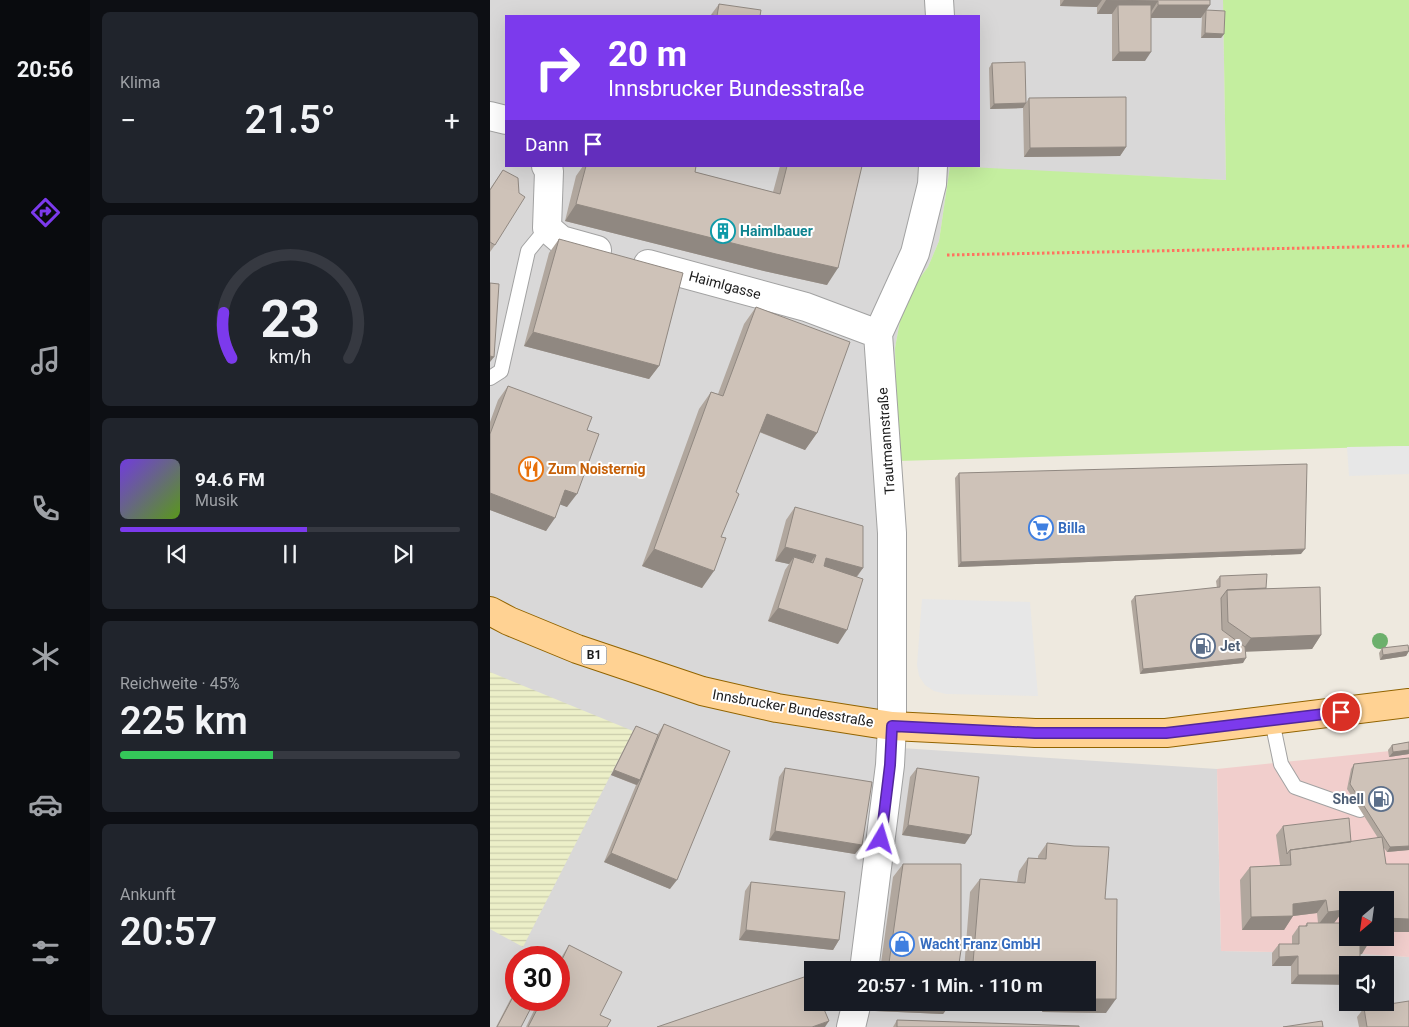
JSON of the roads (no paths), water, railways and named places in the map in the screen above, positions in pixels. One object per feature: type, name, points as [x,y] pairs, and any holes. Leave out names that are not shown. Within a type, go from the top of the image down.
[{"type":"main road","name":"Innsbrucker Bundesstraße","points":[[490,611],[576,649],[702,691],[777,708],[892,726],[1035,733],[1166,733],[1409,703]]},
{"type":"street","points":[[939,0],[940,15]]},
{"type":"street","points":[[490,116],[505,120]]},
{"type":"street","points":[[547,167],[549,171],[547,228]]},
{"type":"street","name":"Trautmannstraße","points":[[865,961],[890,765],[892,726],[892,533],[878,334],[915,253],[932,184],[933,167]]},
{"type":"street","name":"Haimlgasse","points":[[547,228],[561,240],[806,307],[878,334]]},
{"type":"street","points":[[851,1027],[855,1011]]},
{"type":"lane","points":[[490,378],[502,371],[528,251],[547,228]]},
{"type":"lane","points":[[1272,721],[1281,764],[1295,787],[1360,810]]},
{"type":"place","name":"Haimlbauer","points":[[723,231]]},
{"type":"place","name":"Zum Noisternig","points":[[531,469]]},
{"type":"place","name":"Billa","points":[[1041,528]]},
{"type":"place","name":"Jet","points":[[1203,646]]},
{"type":"place","name":"Shell","points":[[1381,799]]},
{"type":"place","name":"Wacht Franz GmbH","points":[[902,944]]}]
